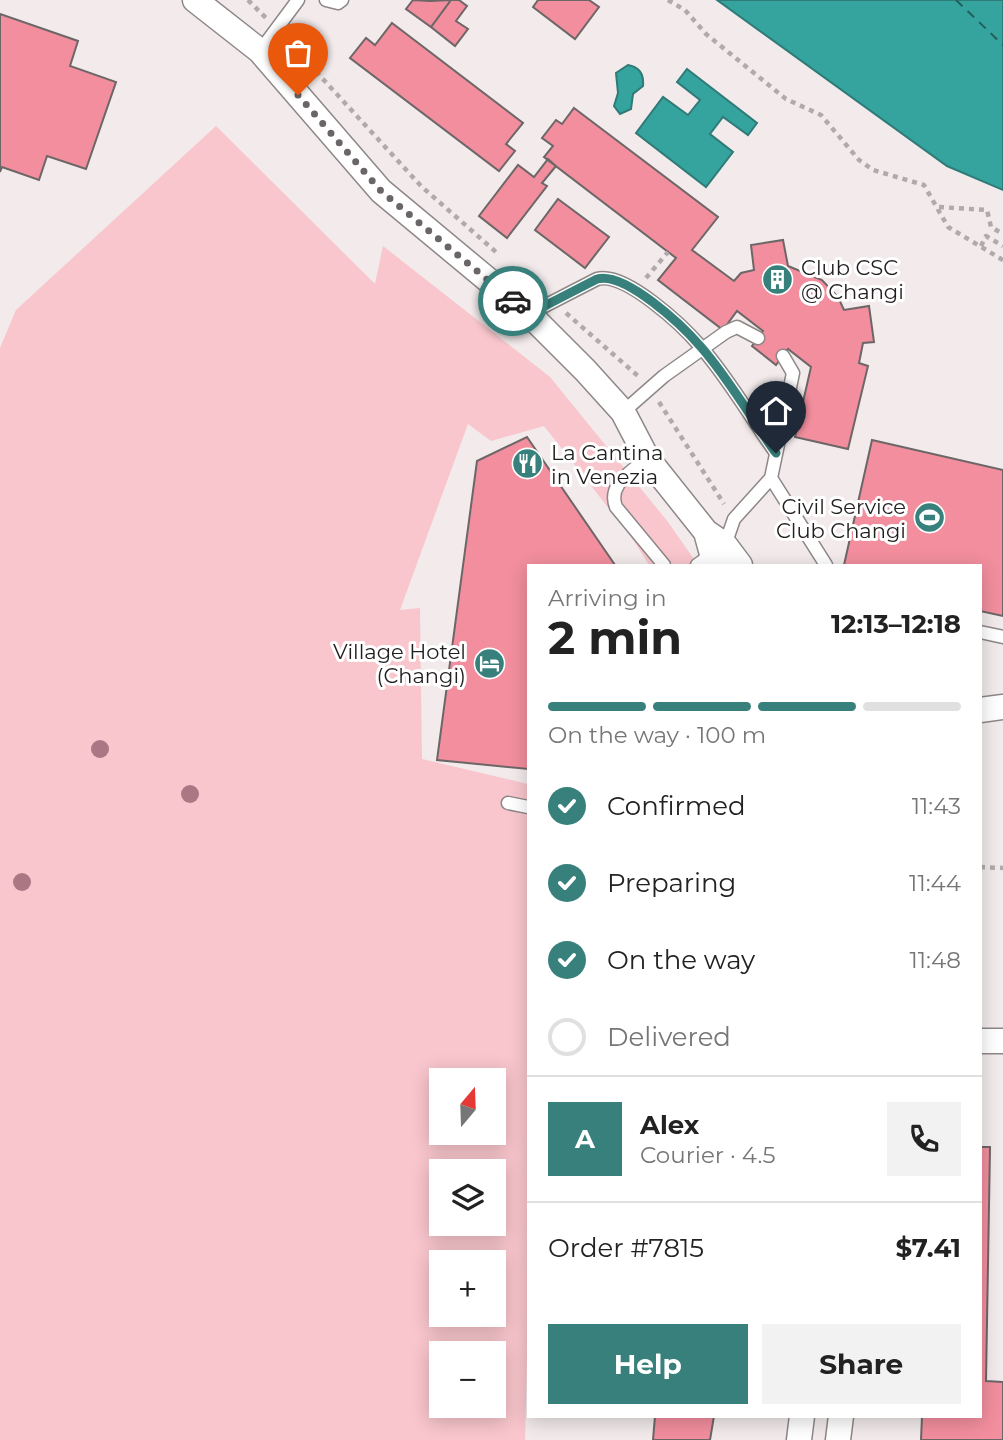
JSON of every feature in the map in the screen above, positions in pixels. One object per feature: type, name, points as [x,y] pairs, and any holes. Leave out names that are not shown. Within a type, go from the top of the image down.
[{"type":"street","points":[[195,0],[260,51],[381,191],[529,314],[623,412],[647,458],[711,553],[738,564]]},
{"type":"street","points":[[982,710],[1003,707]]},
{"type":"street","points":[[982,1041],[1003,1041]]},
{"type":"street","points":[[799,1440],[802,1418]]},
{"type":"street","points":[[838,1440],[841,1418]]},
{"type":"lane","points":[[260,51],[298,0]]},
{"type":"lane","points":[[326,0],[338,3],[342,0]]},
{"type":"lane","points":[[529,314],[607,276],[637,290],[701,347],[776,453]]},
{"type":"lane","points":[[623,412],[701,347],[737,327],[758,338]]},
{"type":"lane","points":[[711,553],[734,519],[771,478],[793,373],[783,356]]},
{"type":"lane","points":[[647,458],[614,488],[612,496],[616,507],[663,564]]},
{"type":"lane","points":[[771,478],[824,564]]},
{"type":"lane","points":[[982,632],[1003,637]]},
{"type":"lane","points":[[508,803],[527,807]]},
{"type":"path","points":[[668,0],[685,10],[706,34],[786,99],[821,115],[859,160],[873,170],[924,185],[939,207],[948,227],[1003,260]]},
{"type":"path","points":[[939,207],[987,210],[991,227],[1003,234]]},
{"type":"path","points":[[981,246],[986,236],[1003,246]]},
{"type":"path","points":[[637,290],[668,252]]},
{"type":"path","points":[[982,867],[1003,868]]},
{"type":"shaded area","points":[[216,126],[375,284],[383,246],[550,377],[668,522],[697,564],[648,564],[632,538],[544,426],[491,441],[468,424],[400,610],[420,608],[422,759],[527,784],[525,1440],[0,1440],[0,348],[16,310]]},
{"type":"water","points":[[717,0],[1003,0],[1003,190],[947,166]]},
{"type":"water","points":[[628,65],[640,72],[643,86],[633,94],[631,109],[620,114],[614,106],[618,93],[616,73]]},
{"type":"water","points":[[687,69],[757,123],[748,135],[723,117],[710,134],[733,152],[706,187],[636,133],[663,97],[688,115],[700,100],[677,82]]},
{"type":"building","points":[[413,0],[451,0],[431,27],[406,9]]},
{"type":"building","points":[[451,0],[459,0],[467,6],[456,21],[468,29],[455,46],[431,27]]},
{"type":"building","points":[[538,0],[589,0],[599,7],[575,39],[533,7]]},
{"type":"building","points":[[0,14],[78,41],[70,66],[116,82],[86,169],[47,156],[39,180],[2,167],[0,172]]},
{"type":"building","points":[[392,23],[523,123],[506,144],[515,151],[499,171],[350,58],[366,38],[375,45]]},
{"type":"building","name":"Club CSC @ Changi","points":[[574,108],[718,217],[692,250],[734,281],[741,273],[754,270],[751,245],[783,240],[788,266],[822,280],[838,297],[844,310],[869,306],[874,342],[863,343],[859,363],[868,366],[848,449],[795,437],[811,367],[788,349],[776,365],[752,346],[763,331],[737,311],[723,330],[658,280],[676,258],[544,157],[553,146],[542,138],[556,120],[562,124]]},
{"type":"building","points":[[548,159],[556,166],[542,183],[547,186],[507,238],[479,216],[518,165],[534,177]]},
{"type":"building","points":[[558,199],[609,237],[585,268],[535,230]]},
{"type":"building","name":"Village Hotel (Changi)","points":[[527,437],[614,564],[527,564],[527,769],[437,760],[477,461]]},
{"type":"building","name":"Civil Service Club Changi","points":[[872,440],[1003,470],[1003,616],[982,611],[982,564],[844,564]]},
{"type":"building","points":[[982,1147],[990,1147],[986,1381],[1003,1382],[1003,1440],[921,1440],[922,1418],[982,1418]]},
{"type":"building","points":[[655,1418],[714,1418],[710,1440],[653,1440]]},
{"type":"ferry route","points":[[956,0],[1003,45]]},
{"type":"way so far","points":[[298,95],[381,191],[513,301]]},
{"type":"place","name":"Club CSC @ Changi","points":[[778,279]]},
{"type":"place","name":"La Cantina in Venezia","points":[[528,464]]},
{"type":"place","name":"Civil Service Club Changi","points":[[929,518]]},
{"type":"place","name":"Village Hotel (Changi)","points":[[489,663]]},
{"type":"route","points":[[513,301],[529,314],[577,292],[597,279],[607,276],[619,279],[637,290],[701,347],[776,453]]}]
